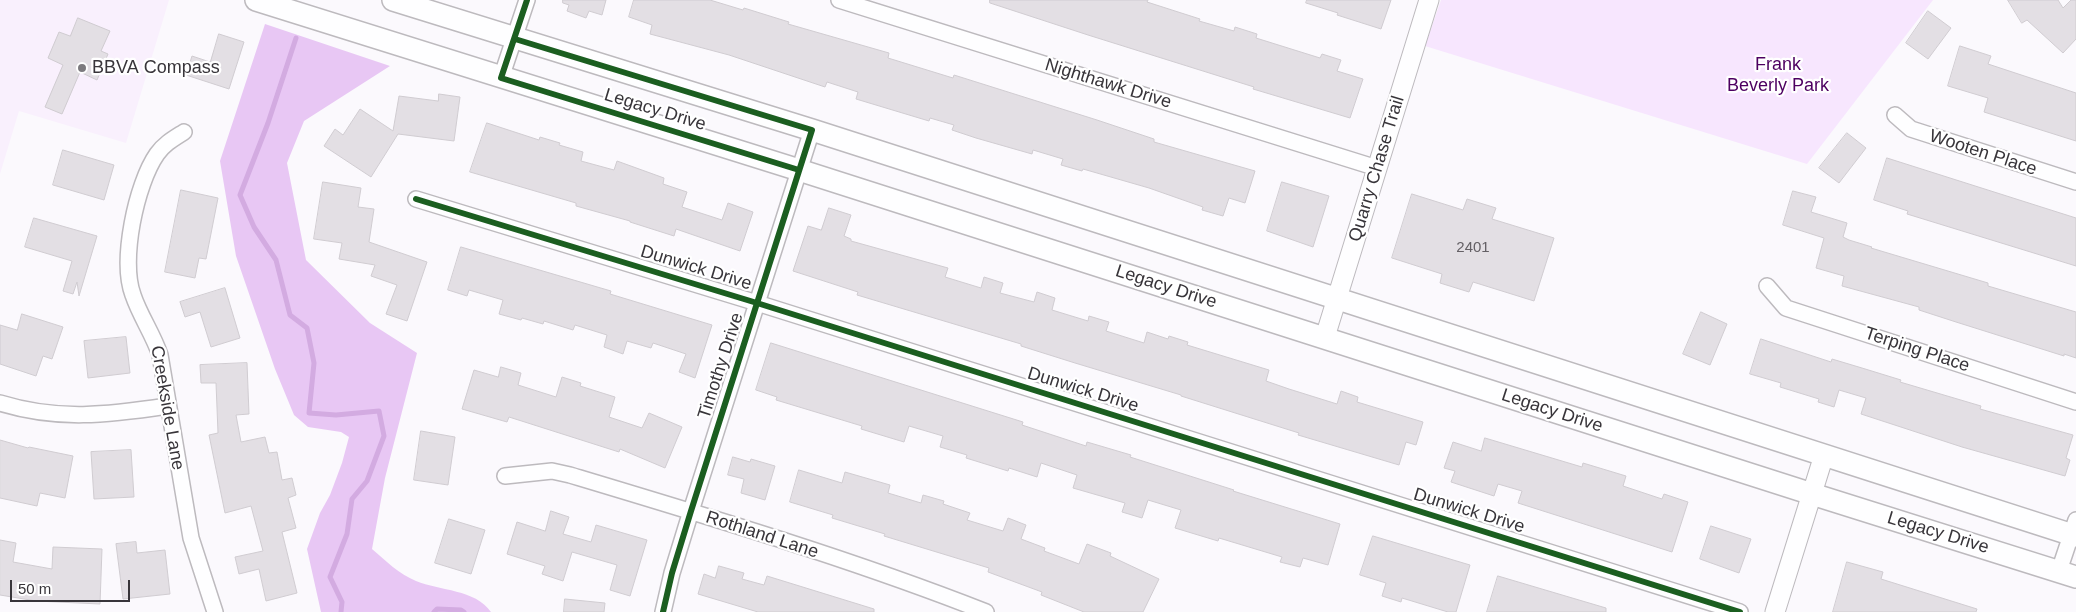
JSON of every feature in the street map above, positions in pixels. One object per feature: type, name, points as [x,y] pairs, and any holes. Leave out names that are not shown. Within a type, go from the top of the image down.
[{"type":"main road","name":"Legacy Drive","points":[[256,0],[800,170],[2067,574]]},
{"type":"main road","name":"Legacy Drive","points":[[393,0],[812,130],[1824,455],[2074,530]]},
{"type":"street","points":[[501,78],[528,0]]},
{"type":"street","name":"Nighthawk Drive","points":[[839,0],[1377,168]]},
{"type":"street","name":"Quarry Chase Trail","points":[[1325,337],[1429,0]]},
{"type":"street","name":"Wooten Place","points":[[1895,115],[1911,129],[2076,182]]},
{"type":"street","name":"Timothy Drive","points":[[663,612],[672,573],[691,511],[812,130]]},
{"type":"street","name":"Creekside Lane","points":[[184,132],[168,142],[157,155],[150,169],[139,200],[128,248],[128,274],[132,295],[153,335],[160,355],[167,406],[191,538],[215,612]]},
{"type":"street","name":"Dunwick Drive","points":[[416,199],[757,302],[1740,612]]},
{"type":"street","name":"Terping Place","points":[[1767,286],[1786,308],[2076,402]]},
{"type":"street","points":[[0,403],[27,411],[66,416],[109,415],[167,406]]},
{"type":"street","points":[[1775,612],[1824,455]]},
{"type":"street","name":"Rothland Lane","points":[[505,476],[552,471],[570,475],[691,511],[930,590],[986,612]]},
{"type":"street","points":[[2067,574],[2074,530]]},
{"type":"shaded area","points":[[0,0],[169,0],[126,143],[19,111],[0,174]]},
{"type":"shaded area","points":[[265,24],[390,66],[304,121],[287,163],[306,260],[370,323],[417,353],[385,478],[372,549],[404,575],[425,584],[467,595],[484,604],[491,612],[321,612],[307,549],[320,513],[330,495],[342,463],[349,437],[341,432],[308,427],[294,415],[275,369],[236,256],[220,161]]},
{"type":"green space","name":"Frank Beverly Park","points":[[1441,0],[1933,0],[1807,164],[1425,46]]},
{"type":"building","points":[[563,0],[606,0],[602,15],[589,11],[586,18],[567,11],[569,5],[563,3]]},
{"type":"building","points":[[634,0],[710,0],[743,10],[744,8],[789,22],[788,24],[889,53],[888,58],[953,78],[954,75],[1154,139],[1154,142],[1255,171],[1245,203],[1229,198],[1223,216],[1202,210],[1203,207],[1149,188],[1083,169],[1082,171],[1061,165],[1063,159],[1033,150],[1032,154],[976,138],[952,130],[954,125],[930,118],[929,121],[856,99],[858,92],[827,82],[825,87],[729,55],[650,34],[652,25],[629,17]]},
{"type":"building","points":[[990,0],[1148,0],[1147,2],[1200,19],[1199,21],[1234,31],[1235,27],[1257,34],[1256,38],[1320,58],[1322,54],[1341,60],[1337,71],[1363,79],[1350,118],[1253,89],[1254,87],[990,3]]},
{"type":"building","points":[[1307,0],[1391,0],[1381,29],[1306,3]]},
{"type":"building","points":[[2008,0],[2058,0],[2063,8],[2071,0],[2076,0],[2076,39],[2063,53],[2027,20],[2022,23]]},
{"type":"building","points":[[1928,11],[1951,28],[1928,59],[1906,43]]},
{"type":"building","name":"BBVA Compass","points":[[78,18],[110,31],[101,51],[108,54],[97,80],[80,72],[62,114],[45,107],[63,65],[48,58],[59,32],[70,36]]},
{"type":"building","points":[[219,34],[244,42],[229,89],[186,75],[192,56],[210,62]]},
{"type":"building","points":[[1960,46],[1991,56],[1988,64],[2076,93],[2076,141],[1984,112],[1988,98],[1948,86]]},
{"type":"building","points":[[439,94],[460,97],[454,141],[398,134],[371,177],[324,146],[335,129],[343,135],[360,109],[393,131],[399,96],[438,101]]},
{"type":"building","points":[[487,123],[539,140],[540,137],[560,143],[559,145],[583,152],[581,161],[614,170],[617,161],[664,178],[663,184],[687,192],[682,207],[722,220],[728,203],[753,212],[740,251],[676,229],[674,236],[576,206],[576,203],[470,172]]},
{"type":"building","points":[[1847,133],[1866,148],[1839,183],[1819,168]]},
{"type":"building","points":[[63,150],[114,165],[104,200],[53,185]]},
{"type":"building","points":[[1887,158],[2076,218],[2076,266],[1907,214],[1908,211],[1874,200]]},
{"type":"building","points":[[323,182],[361,188],[358,207],[374,209],[369,242],[427,262],[407,321],[386,314],[397,285],[371,276],[375,265],[339,259],[342,243],[314,239]]},
{"type":"building","points":[[1282,182],[1329,196],[1313,247],[1267,231]]},
{"type":"building","points":[[181,190],[218,198],[206,259],[199,258],[195,278],[165,272]]},
{"type":"building","points":[[1793,191],[1816,197],[1811,212],[1847,223],[1843,237],[1849,240],[1988,283],[1988,286],[2076,312],[2076,358],[2064,354],[2064,356],[1919,310],[1919,307],[1842,286],[1844,276],[1816,268],[1824,238],[1783,225]]},
{"type":"building","points":[[1412,194],[1463,210],[1467,199],[1496,208],[1492,219],[1554,238],[1534,301],[1473,282],[1469,292],[1440,283],[1442,274],[1392,258]]},
{"type":"building","points":[[829,208],[851,215],[844,236],[851,239],[851,241],[948,268],[945,277],[981,288],[984,277],[1003,283],[1000,293],[1034,302],[1037,292],[1055,298],[1052,310],[1088,321],[1089,316],[1109,322],[1106,331],[1144,343],[1147,332],[1168,339],[1169,336],[1188,342],[1187,345],[1269,370],[1266,381],[1289,389],[1337,404],[1341,391],[1358,397],[1357,402],[1423,422],[1416,445],[1406,442],[1399,465],[1298,435],[1299,433],[1021,346],[1021,344],[857,295],[858,292],[793,271],[808,226],[821,230]]},
{"type":"building","points":[[34,218],[97,236],[79,296],[77,282],[73,294],[63,291],[72,261],[25,247]]},
{"type":"building","points":[[461,247],[611,291],[610,294],[712,325],[695,378],[679,372],[686,354],[653,343],[651,348],[627,341],[623,354],[604,347],[607,335],[575,325],[573,330],[544,321],[543,324],[499,314],[503,300],[469,290],[467,296],[448,290]]},
{"type":"building","points":[[225,288],[240,338],[211,347],[200,312],[185,317],[180,302]]},
{"type":"building","points":[[1701,312],[1727,324],[1710,365],[1683,354]]},
{"type":"building","points":[[22,314],[63,327],[52,359],[43,356],[36,376],[0,364],[0,325],[17,330]]},
{"type":"building","points":[[126,337],[130,373],[88,378],[84,341]]},
{"type":"building","points":[[1761,339],[1831,362],[1832,359],[1901,380],[1900,382],[1981,406],[1980,409],[2073,435],[2066,458],[2070,460],[2065,476],[1962,447],[1861,414],[1866,398],[1839,390],[1834,407],[1818,402],[1819,399],[1780,387],[1781,383],[1750,374]]},
{"type":"building","points":[[771,343],[1023,422],[1022,425],[1086,446],[1087,442],[1131,455],[1130,457],[1340,524],[1328,565],[1303,558],[1300,567],[1280,562],[1282,557],[1219,538],[1218,541],[1175,528],[1181,510],[1148,500],[1142,518],[1122,512],[1125,503],[1073,488],[1077,475],[1041,463],[1037,477],[1009,468],[1008,471],[966,458],[967,455],[940,447],[943,436],[909,426],[904,442],[861,429],[862,426],[776,400],[777,397],[756,390]]},
{"type":"building","points":[[247,363],[249,414],[236,415],[241,442],[265,437],[269,453],[277,452],[282,480],[292,478],[296,495],[288,498],[296,528],[282,532],[297,593],[266,601],[259,569],[239,574],[235,557],[263,551],[251,506],[225,513],[209,435],[218,433],[216,383],[201,383],[200,365]]},
{"type":"building","points":[[501,367],[521,373],[518,385],[556,397],[562,377],[581,383],[580,386],[615,397],[609,417],[642,428],[649,413],[682,427],[665,468],[620,449],[619,452],[509,417],[507,422],[462,409],[474,370],[498,377]]},
{"type":"building","points":[[421,431],[455,437],[448,485],[414,480]]},
{"type":"building","points":[[1485,438],[1582,467],[1583,463],[1626,476],[1623,486],[1662,499],[1664,494],[1688,502],[1672,552],[1518,503],[1522,491],[1498,484],[1494,496],[1451,482],[1455,471],[1444,468],[1453,442],[1481,451]]},
{"type":"building","points":[[0,440],[28,448],[73,456],[65,498],[40,493],[37,506],[0,498]]},
{"type":"building","points":[[131,450],[134,497],[94,499],[91,452]]},
{"type":"building","points":[[733,457],[750,462],[751,459],[775,466],[765,500],[741,493],[744,479],[728,475]]},
{"type":"building","points":[[799,470],[842,483],[845,472],[890,485],[888,493],[921,503],[923,495],[944,501],[943,504],[970,513],[967,520],[1003,531],[1008,518],[1026,525],[1021,539],[1045,548],[1044,551],[1079,564],[1087,544],[1111,553],[1110,556],[1159,579],[1143,612],[1084,612],[1041,595],[1042,592],[988,572],[989,568],[884,536],[885,534],[832,518],[833,515],[790,502]]},
{"type":"building","points":[[551,511],[569,517],[563,534],[591,542],[596,525],[647,540],[630,596],[610,590],[617,565],[572,552],[563,581],[542,574],[545,566],[507,554],[517,522],[545,531]]},
{"type":"building","points":[[449,519],[485,530],[471,574],[435,563]]},
{"type":"building","points":[[1711,526],[1751,539],[1739,573],[1700,559]]},
{"type":"building","points":[[1373,536],[1470,565],[1456,612],[1448,612],[1402,598],[1401,602],[1382,596],[1386,583],[1360,575]]},
{"type":"building","points":[[0,540],[16,543],[13,562],[52,569],[53,547],[102,549],[100,604],[36,601],[0,595]]},
{"type":"building","points":[[136,542],[137,553],[165,550],[170,594],[123,599],[116,544]]},
{"type":"building","points":[[1847,562],[1883,572],[1881,579],[1977,609],[1976,612],[1833,612]]},
{"type":"building","points":[[719,566],[744,573],[742,579],[764,585],[767,576],[874,609],[874,612],[758,612],[698,594],[704,574],[715,578]]},
{"type":"building","points":[[1498,576],[1606,608],[1606,612],[1487,612]]},
{"type":"building","points":[[565,599],[605,603],[604,612],[564,612]]},
{"type":"waterway","points":[[296,38],[268,123],[240,195],[254,227],[276,260],[290,315],[307,328],[314,363],[309,413],[336,415],[379,411],[384,436],[367,481],[352,499],[347,534],[330,577],[342,602],[341,612]]},
{"type":"waterway","points":[[434,612],[437,609],[461,610],[464,612]]},
{"type":"cycle path","points":[[527,0],[501,78],[799,170]]},
{"type":"cycle path","points":[[515,39],[812,130],[691,511],[672,573],[663,612]]},
{"type":"cycle path","points":[[416,199],[757,303],[1740,612]]},
{"type":"place","name":"BBVA Compass","points":[[82,68]]}]
